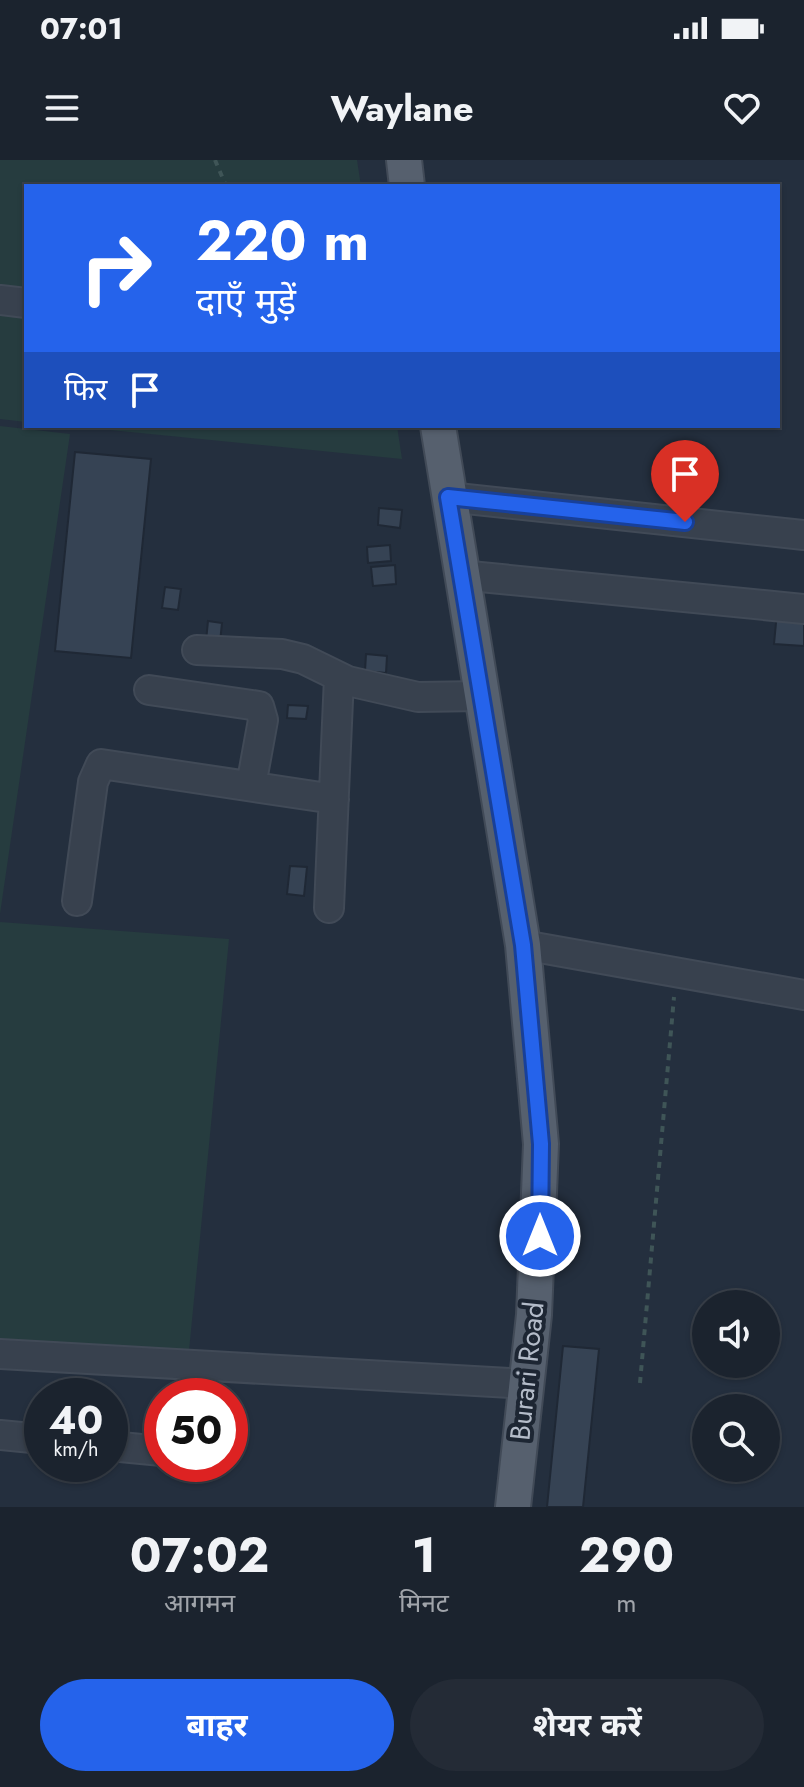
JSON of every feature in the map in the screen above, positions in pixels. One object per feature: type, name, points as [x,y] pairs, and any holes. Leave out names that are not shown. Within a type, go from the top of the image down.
[{"type":"main road","points":[[404,160],[407,184]]},
{"type":"main road","name":"Burari Road","points":[[438,428],[523,945],[541,1144],[540,1236],[513,1507]]},
{"type":"street","points":[[0,300],[24,303]]},
{"type":"street","points":[[448,497],[804,535]]},
{"type":"street","points":[[460,575],[804,609]]},
{"type":"street","points":[[197,650],[282,654],[303,659],[339,677],[418,697],[481,696]]},
{"type":"street","points":[[329,908],[339,677]]},
{"type":"street","points":[[149,690],[259,706],[263,720],[251,786]]},
{"type":"street","points":[[77,901],[93,782],[101,764],[334,799]]},
{"type":"street","points":[[523,945],[804,995]]},
{"type":"street","points":[[0,1354],[526,1384]]},
{"type":"street","points":[[0,1435],[24,1437]]},
{"type":"path","points":[[215,160],[225,184]]},
{"type":"path","points":[[640,1383],[676,971]]},
{"type":"green space","points":[[0,160],[357,160],[361,184],[24,184],[24,422],[0,419]]},
{"type":"green space","points":[[0,426],[70,434],[0,914]]},
{"type":"green space","points":[[90,428],[397,428],[402,459]]},
{"type":"green space","points":[[0,922],[229,939],[189,1351],[0,1341]]},
{"type":"building","points":[[75,452],[151,459],[131,658],[55,651]]},
{"type":"building","points":[[379,508],[402,510],[400,528],[378,525]]},
{"type":"building","points":[[390,545],[391,561],[368,563],[367,547]]},
{"type":"building","points":[[395,565],[396,584],[373,586],[371,567]]},
{"type":"building","points":[[165,587],[181,589],[178,610],[162,608]]},
{"type":"building","points":[[777,612],[804,615],[804,646],[774,644]]},
{"type":"building","points":[[208,621],[222,623],[220,642],[206,641]]},
{"type":"building","points":[[366,654],[387,656],[386,673],[365,671]]},
{"type":"building","points":[[288,705],[308,706],[306,719],[287,718]]},
{"type":"building","points":[[290,866],[307,867],[304,896],[287,894]]},
{"type":"building","points":[[563,1346],[599,1349],[583,1507],[547,1507]]},
{"type":"route","points":[[540,1236],[541,1144],[523,945],[448,497],[685,522]]}]
